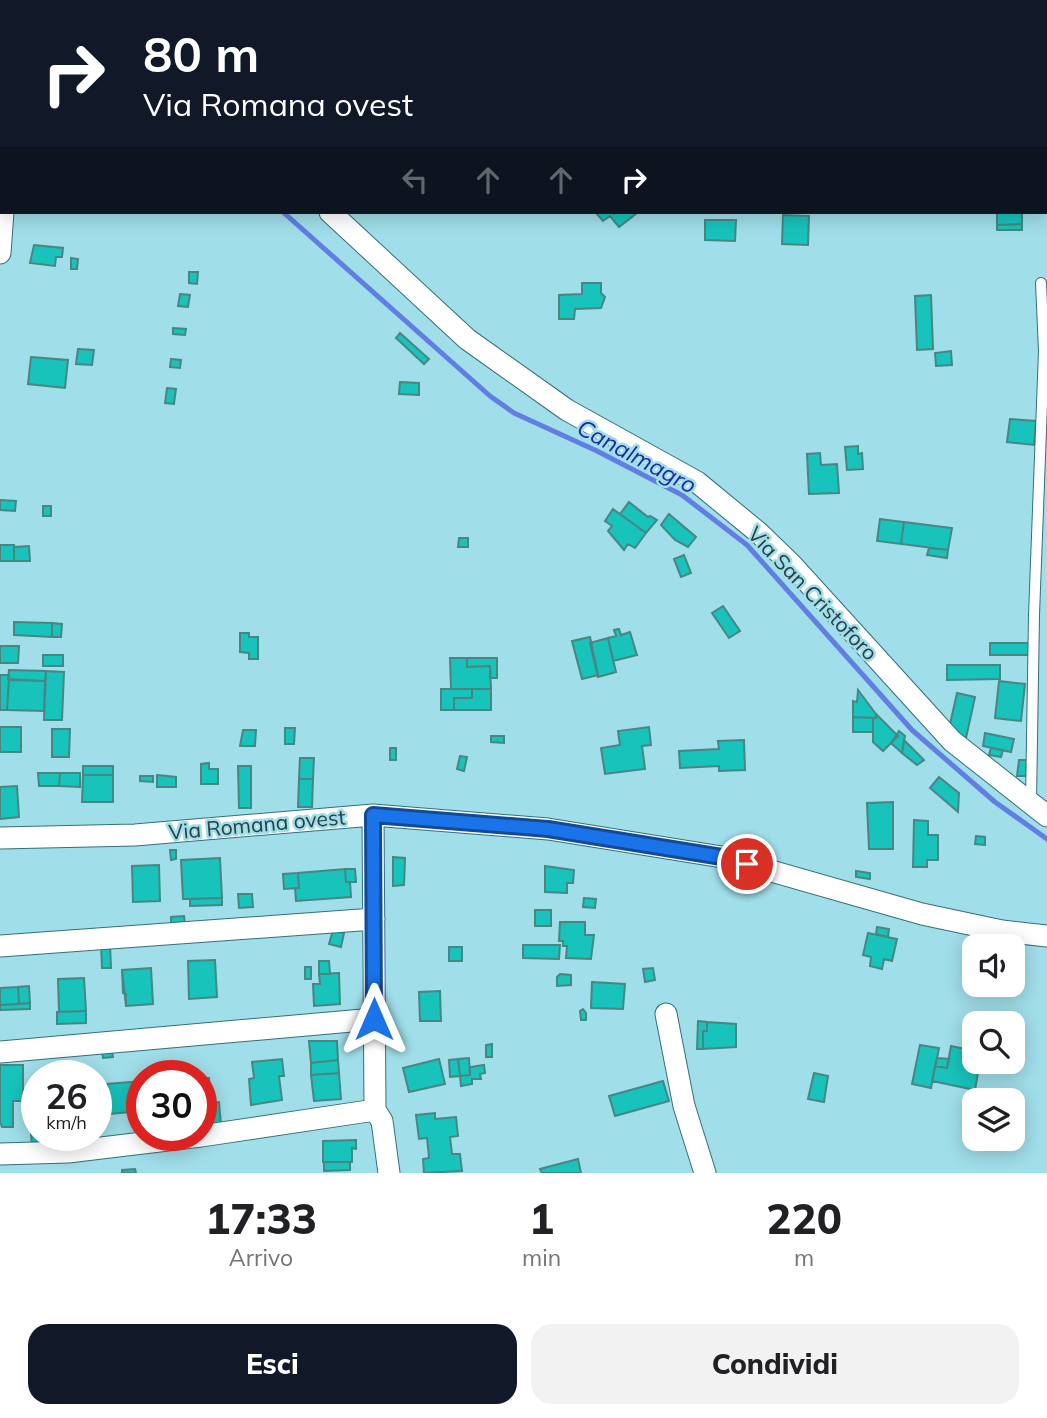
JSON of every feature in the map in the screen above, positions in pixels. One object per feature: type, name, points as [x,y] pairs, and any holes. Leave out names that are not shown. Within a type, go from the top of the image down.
[{"type":"street","points":[[0,253],[3,214]]},
{"type":"street","name":"Via San Cristoforo","points":[[332,214],[467,339],[567,410],[697,482],[759,533],[792,565],[952,741],[1039,810]]},
{"type":"street","points":[[373,815],[375,1110],[382,1121],[389,1173]]},
{"type":"street","name":"Via Romana ovest","points":[[0,838],[135,835],[373,815],[548,829],[722,857],[922,914],[1002,931],[1047,936]]},
{"type":"street","points":[[0,946],[374,919]]},
{"type":"street","points":[[666,1014],[684,1106],[705,1173]]},
{"type":"street","points":[[0,1052],[374,1019]]},
{"type":"street","points":[[217,1134],[375,1110]]},
{"type":"street","points":[[0,1154],[68,1152],[126,1145]]},
{"type":"lane","points":[[1039,810],[1034,615],[1044,351],[1041,283]]},
{"type":"building","points":[[597,214],[636,214],[619,227],[610,216],[603,221]]},
{"type":"building","points":[[997,214],[1022,214],[1022,224],[997,225]]},
{"type":"building","points":[[783,215],[809,216],[808,245],[782,244]]},
{"type":"building","points":[[705,220],[736,220],[735,241],[705,240]]},
{"type":"building","points":[[1022,224],[1022,230],[997,230],[997,225]]},
{"type":"building","points":[[34,245],[63,248],[62,257],[56,257],[55,266],[30,263]]},
{"type":"building","points":[[71,258],[78,259],[77,269],[71,269]]},
{"type":"building","points":[[189,272],[198,272],[197,284],[189,283]]},
{"type":"building","points":[[582,283],[601,283],[601,293],[605,297],[601,308],[575,309],[574,319],[559,319],[559,295],[582,294]]},
{"type":"building","points":[[180,294],[190,295],[188,307],[178,306]]},
{"type":"building","points":[[931,295],[933,349],[917,350],[915,296]]},
{"type":"building","points":[[173,328],[186,329],[185,335],[173,334]]},
{"type":"building","points":[[400,333],[429,359],[424,364],[396,338]]},
{"type":"building","points":[[78,349],[94,350],[92,365],[76,364]]},
{"type":"building","points":[[951,351],[952,365],[936,366],[935,353]]},
{"type":"building","points":[[31,357],[68,360],[65,388],[28,384]]},
{"type":"building","points":[[171,359],[181,360],[180,368],[170,367]]},
{"type":"building","points":[[400,382],[419,383],[419,395],[399,394]]},
{"type":"building","points":[[167,388],[176,389],[174,404],[165,403]]},
{"type":"building","points":[[1010,419],[1036,421],[1034,445],[1007,442]]},
{"type":"building","points":[[858,446],[858,454],[862,453],[863,469],[847,470],[845,447]]},
{"type":"building","points":[[820,453],[821,465],[837,464],[839,493],[809,494],[807,454]]},
{"type":"building","points":[[0,500],[16,501],[15,511],[0,510]]},
{"type":"building","points":[[629,502],[648,517],[657,520],[646,533],[620,514]]},
{"type":"building","points":[[43,506],[51,506],[51,516],[43,516]]},
{"type":"building","points":[[613,509],[646,533],[635,548],[628,544],[624,550],[608,531],[612,526],[605,521]]},
{"type":"building","points":[[669,514],[696,537],[688,547],[675,540],[661,525]]},
{"type":"building","points":[[880,519],[904,522],[901,544],[877,541]]},
{"type":"building","points":[[904,522],[952,528],[948,550],[901,544]]},
{"type":"building","points":[[459,538],[468,538],[468,547],[458,547]]},
{"type":"building","points":[[0,545],[14,545],[14,561],[0,561]]},
{"type":"building","points":[[0,545],[14,545],[14,561],[0,561]]},
{"type":"building","points":[[29,546],[30,561],[14,561],[14,547]]},
{"type":"building","points":[[929,548],[948,550],[947,558],[927,555]]},
{"type":"building","points":[[684,555],[691,573],[681,577],[674,559]]},
{"type":"building","points":[[723,606],[740,631],[729,638],[712,613]]},
{"type":"building","points":[[14,622],[52,623],[52,637],[14,635]]},
{"type":"building","points":[[52,623],[62,624],[61,637],[52,637]]},
{"type":"building","points":[[619,629],[621,635],[630,632],[637,655],[613,661],[608,638],[616,636],[614,630]]},
{"type":"building","points":[[240,633],[258,637],[258,659],[249,659],[249,653],[240,652]]},
{"type":"building","points":[[590,637],[598,675],[582,679],[572,641]]},
{"type":"building","points":[[608,638],[616,672],[598,677],[590,643]]},
{"type":"building","points":[[990,643],[1029,643],[1029,655],[990,655]]},
{"type":"building","points":[[0,646],[19,646],[18,663],[0,663]]},
{"type":"building","points":[[43,655],[63,655],[63,666],[43,666]]},
{"type":"building","points":[[450,658],[467,658],[467,667],[490,666],[491,689],[451,689]]},
{"type":"building","points":[[467,658],[497,658],[497,678],[490,678],[490,666],[467,667]]},
{"type":"building","points":[[947,665],[1000,665],[1000,679],[947,680]]},
{"type":"building","points":[[9,670],[46,671],[45,681],[8,679]]},
{"type":"building","points":[[46,671],[64,672],[62,720],[44,720]]},
{"type":"building","points":[[0,675],[9,675],[7,710],[0,710]]},
{"type":"building","points":[[9,680],[45,681],[44,711],[7,710]]},
{"type":"building","points":[[999,681],[1025,684],[1021,721],[995,718]]},
{"type":"building","points":[[441,689],[472,689],[472,698],[454,698],[454,710],[441,710]]},
{"type":"building","points":[[472,689],[491,689],[491,710],[454,710],[454,698],[472,698]]},
{"type":"building","points":[[858,690],[876,714],[876,718],[853,717],[853,701],[857,702]]},
{"type":"building","points":[[957,693],[975,697],[966,738],[948,733]]},
{"type":"building","points":[[876,714],[898,736],[883,751],[873,742],[873,718],[876,718]]},
{"type":"building","points":[[853,717],[873,718],[873,732],[853,732]]},
{"type":"building","points":[[0,727],[21,727],[21,752],[0,752]]},
{"type":"building","points":[[649,727],[651,745],[642,746],[645,769],[605,774],[601,748],[620,745],[618,731]]},
{"type":"building","points":[[285,728],[295,728],[294,744],[285,744]]},
{"type":"building","points":[[52,729],[70,729],[69,757],[52,757]]},
{"type":"building","points":[[243,730],[256,730],[255,746],[240,746]]},
{"type":"building","points":[[899,731],[905,736],[902,753],[891,743]]},
{"type":"building","points":[[985,733],[1014,739],[1011,752],[983,746]]},
{"type":"building","points":[[491,736],[504,736],[504,743],[491,742]]},
{"type":"building","points":[[744,740],[745,770],[719,771],[719,766],[680,768],[679,751],[719,749],[718,741]]},
{"type":"building","points":[[904,740],[924,760],[917,765],[902,753]]},
{"type":"building","points":[[390,748],[396,748],[396,760],[390,760]]},
{"type":"building","points":[[991,748],[1003,750],[1001,757],[989,755]]},
{"type":"building","points":[[460,756],[467,757],[464,771],[457,769]]},
{"type":"building","points":[[300,758],[314,758],[313,779],[299,779]]},
{"type":"building","points":[[1019,760],[1027,760],[1026,776],[1017,776]]},
{"type":"building","points":[[209,763],[209,769],[218,769],[218,784],[201,784],[201,764]]},
{"type":"building","points":[[83,766],[113,766],[113,775],[83,775]]},
{"type":"building","points":[[238,766],[251,766],[251,808],[239,808]]},
{"type":"building","points":[[38,773],[60,773],[59,786],[39,786]]},
{"type":"building","points":[[60,773],[80,773],[80,787],[59,786]]},
{"type":"building","points":[[83,775],[113,775],[113,802],[82,802]]},
{"type":"building","points":[[157,775],[176,777],[176,787],[157,787]]},
{"type":"building","points":[[140,776],[153,776],[153,782],[140,781]]},
{"type":"building","points":[[939,777],[959,793],[958,812],[930,788]]},
{"type":"building","points":[[299,779],[313,779],[312,807],[298,807]]},
{"type":"building","points":[[17,786],[19,817],[0,819],[0,787]]},
{"type":"building","points":[[893,802],[893,849],[869,849],[867,803]]},
{"type":"building","points":[[914,820],[928,821],[928,835],[938,835],[938,860],[927,860],[927,867],[913,867]]},
{"type":"building","points":[[976,836],[985,837],[985,845],[975,844]]},
{"type":"building","points":[[170,850],[176,850],[176,859],[171,860]]},
{"type":"building","points":[[393,857],[405,858],[404,885],[393,886]]},
{"type":"building","points":[[220,858],[222,898],[183,899],[181,860]]},
{"type":"building","points":[[159,865],[160,901],[133,902],[132,866]]},
{"type":"building","points":[[545,866],[574,870],[573,883],[567,883],[567,893],[545,892]]},
{"type":"building","points":[[345,869],[355,869],[356,882],[346,882]]},
{"type":"building","points":[[345,869],[346,882],[350,882],[351,897],[296,901],[298,873]]},
{"type":"building","points":[[856,871],[870,873],[870,879],[856,877]]},
{"type":"building","points":[[298,873],[299,888],[284,889],[283,874]]},
{"type":"building","points":[[238,894],[252,894],[253,907],[239,908]]},
{"type":"building","points":[[222,898],[222,905],[190,906],[190,899]]},
{"type":"building","points":[[584,898],[596,899],[595,908],[583,907]]},
{"type":"building","points":[[535,910],[551,910],[551,926],[535,926]]},
{"type":"building","points":[[184,916],[185,924],[171,925],[171,917]]},
{"type":"building","points":[[560,922],[585,922],[585,935],[594,935],[591,959],[566,958],[567,946],[563,946],[563,941],[559,941]]},
{"type":"building","points":[[877,927],[889,929],[888,937],[876,934]]},
{"type":"building","points":[[333,930],[344,933],[341,947],[329,944]]},
{"type":"building","points":[[868,933],[897,939],[892,961],[884,959],[882,969],[870,966],[871,957],[863,955]]},
{"type":"building","points":[[110,944],[111,968],[102,968],[101,945]]},
{"type":"building","points":[[523,945],[560,945],[559,959],[523,958]]},
{"type":"building","points":[[449,947],[462,947],[462,961],[449,961]]},
{"type":"building","points":[[215,960],[217,997],[189,999],[188,961]]},
{"type":"building","points":[[319,961],[329,961],[330,974],[319,974]]},
{"type":"building","points":[[305,967],[311,967],[311,979],[305,979]]},
{"type":"building","points":[[151,968],[153,1004],[126,1006],[122,970]]},
{"type":"building","points":[[151,968],[153,1004],[126,1006],[122,970]]},
{"type":"building","points":[[653,968],[655,980],[645,982],[643,969]]},
{"type":"building","points":[[339,973],[340,1004],[314,1006],[313,984],[320,984],[319,974]]},
{"type":"building","points":[[560,974],[571,975],[571,985],[557,986],[557,977]]},
{"type":"building","points":[[84,978],[86,1011],[59,1012],[58,979]]},
{"type":"building","points":[[592,982],[625,984],[623,1009],[591,1008]]},
{"type":"building","points":[[29,986],[30,1003],[19,1004],[18,987]]},
{"type":"building","points":[[18,987],[19,1004],[0,1005],[0,988]]},
{"type":"building","points":[[440,991],[441,1021],[420,1021],[419,992]]},
{"type":"building","points":[[30,1003],[30,1009],[0,1010],[0,1005]]},
{"type":"building","points":[[583,1009],[586,1020],[581,1020],[580,1011]]},
{"type":"building","points":[[86,1011],[86,1023],[57,1024],[57,1012]]},
{"type":"building","points":[[698,1021],[707,1022],[707,1031],[703,1031],[703,1049],[697,1049]]},
{"type":"building","points":[[707,1022],[736,1024],[736,1047],[703,1049],[703,1031],[707,1031]]},
{"type":"building","points":[[309,1041],[337,1041],[338,1060],[311,1063]]},
{"type":"building","points":[[492,1044],[492,1057],[486,1057],[486,1045]]},
{"type":"building","points":[[920,1045],[939,1048],[931,1088],[912,1084]]},
{"type":"building","points":[[951,1046],[962,1048],[962,1074],[978,1074],[975,1088],[932,1081],[935,1066],[947,1068]]},
{"type":"building","points":[[112,1051],[113,1057],[103,1058],[102,1052]]},
{"type":"building","points":[[469,1058],[470,1075],[460,1076],[458,1059]]},
{"type":"building","points":[[937,1058],[949,1059],[947,1068],[935,1066]]},
{"type":"building","points":[[282,1059],[284,1076],[279,1076],[282,1100],[251,1105],[249,1079],[254,1078],[252,1062]]},
{"type":"building","points":[[439,1059],[445,1084],[409,1092],[403,1068]]},
{"type":"building","points":[[458,1059],[460,1076],[450,1077],[449,1060]]},
{"type":"building","points":[[338,1060],[339,1073],[311,1075],[311,1063]]},
{"type":"building","points":[[0,1065],[21,1065],[21,1101],[13,1101],[13,1127],[2,1127]]},
{"type":"building","points":[[484,1065],[485,1073],[480,1074],[481,1079],[472,1079],[472,1084],[461,1086],[460,1076],[470,1075],[470,1067]]},
{"type":"building","points":[[339,1073],[341,1099],[314,1101],[311,1075]]},
{"type":"building","points":[[814,1073],[828,1076],[824,1102],[808,1099]]},
{"type":"building","points":[[663,1081],[669,1101],[615,1116],[609,1096]]},
{"type":"building","points":[[126,1082],[126,1112],[112,1114],[112,1084]]},
{"type":"building","points":[[217,1102],[221,1125],[217,1126]]},
{"type":"building","points":[[435,1113],[435,1119],[456,1117],[458,1136],[450,1137],[452,1154],[460,1154],[462,1171],[424,1173],[423,1159],[429,1158],[427,1138],[419,1139],[416,1115]]},
{"type":"building","points":[[356,1140],[356,1149],[352,1148],[352,1162],[323,1162],[323,1141]]},
{"type":"building","points":[[578,1159],[581,1173],[542,1173],[540,1169]]},
{"type":"building","points":[[324,1162],[350,1162],[350,1170],[324,1171]]},
{"type":"building","points":[[135,1169],[136,1173],[122,1173],[122,1170]]},
{"type":"waterway","name":"Canalmagro","points":[[285,214],[490,396],[514,413],[597,451],[682,495],[747,545],[912,730],[995,802],[1047,839]]},
{"type":"route","points":[[374,1019],[373,815],[548,829],[722,857],[747,864]]}]
